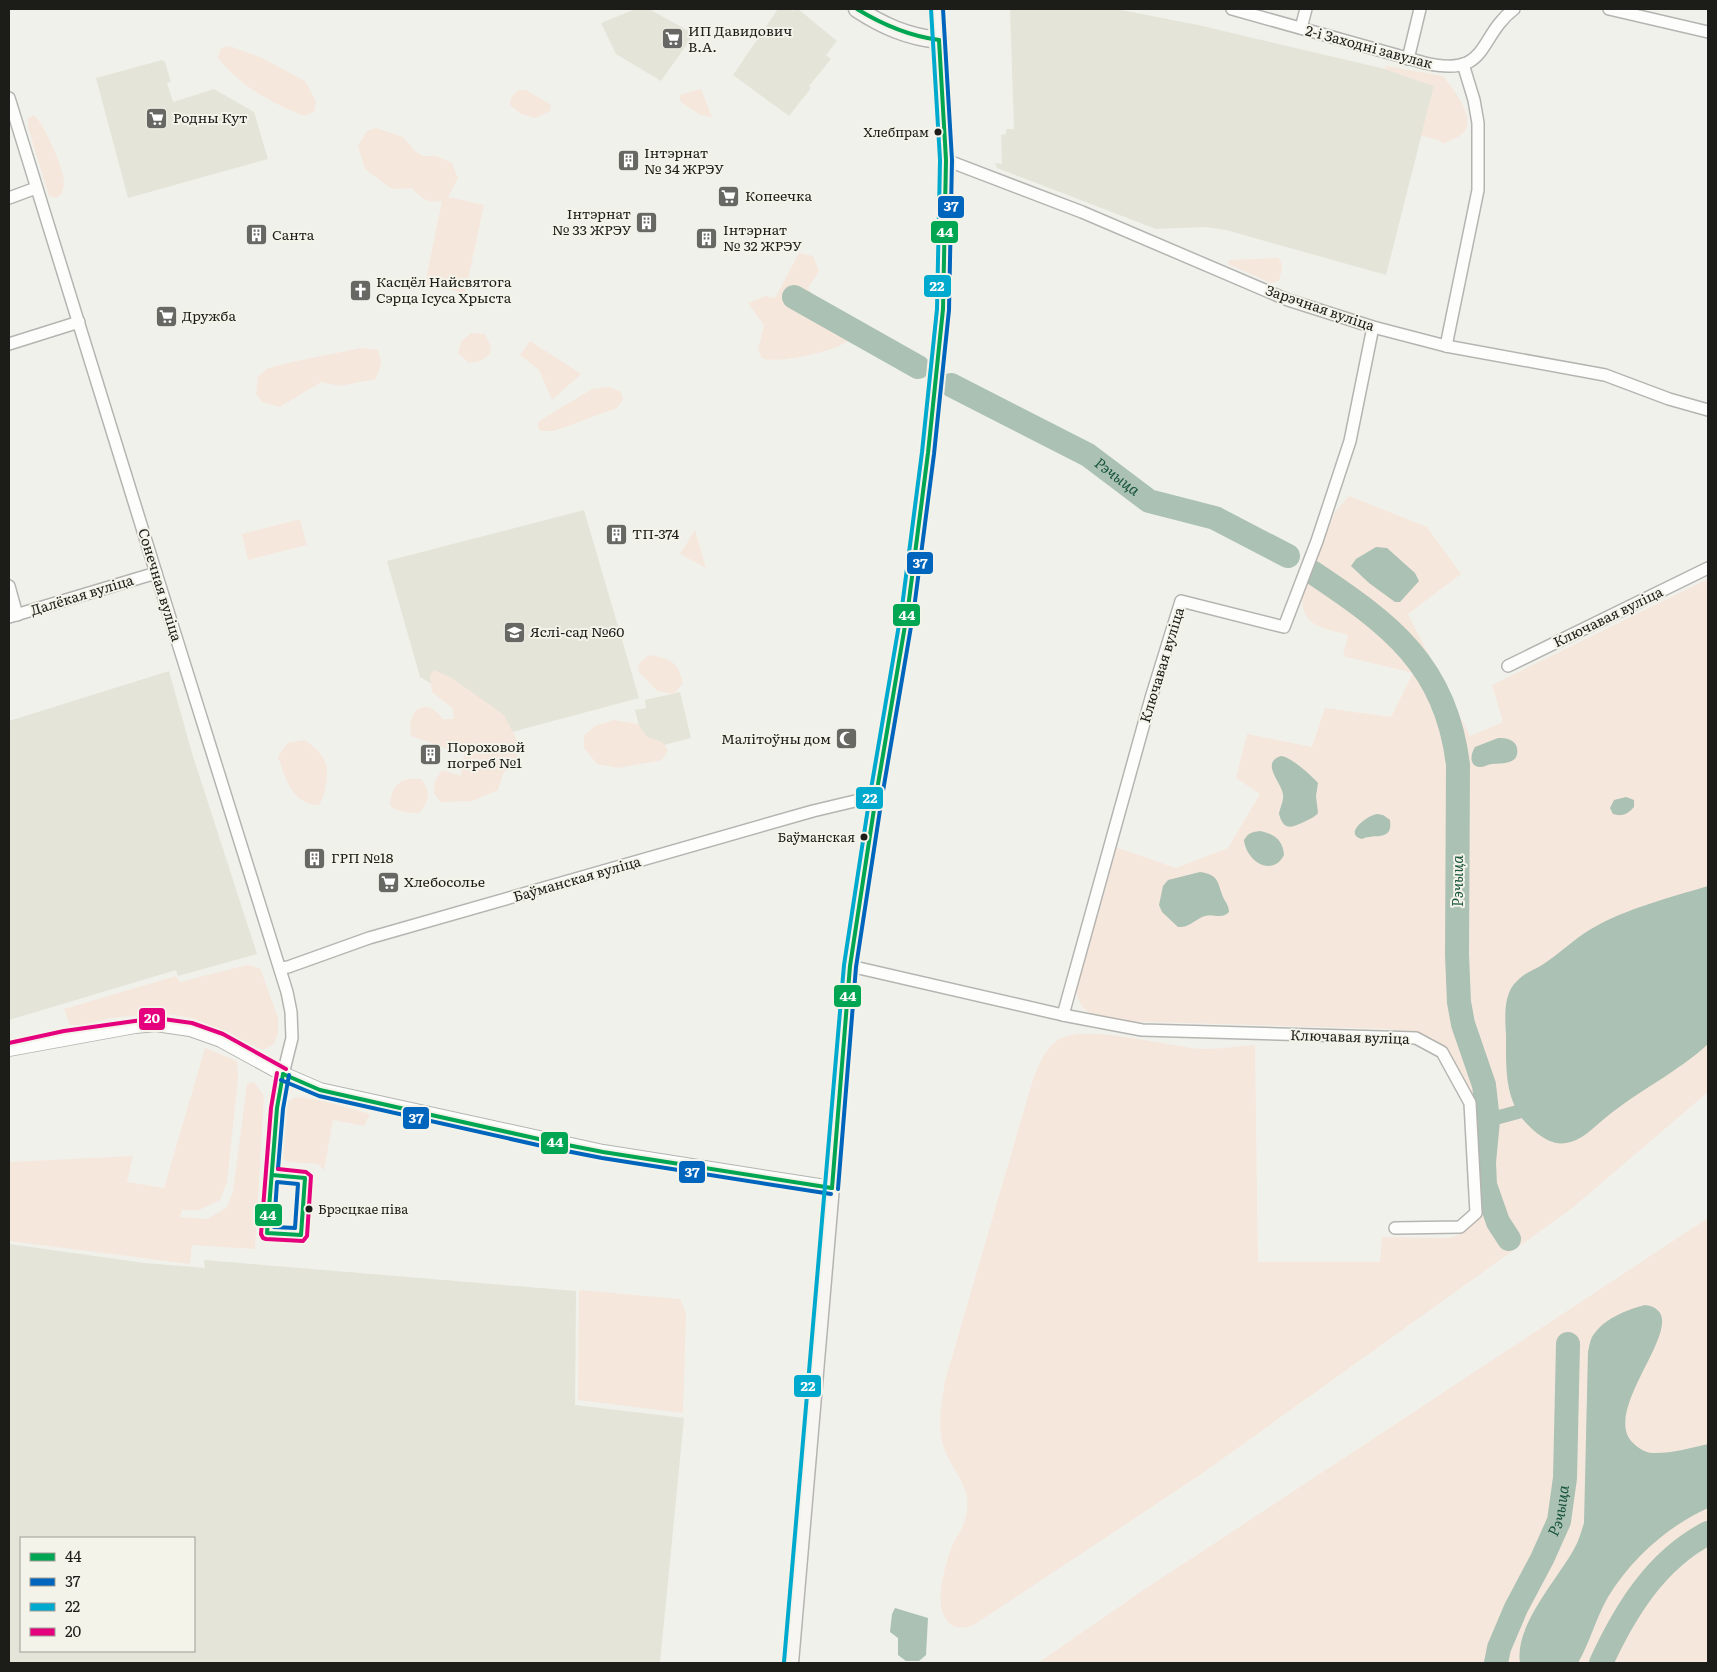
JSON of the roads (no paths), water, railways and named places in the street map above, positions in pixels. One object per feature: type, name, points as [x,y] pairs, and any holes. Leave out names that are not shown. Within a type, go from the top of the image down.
[{"type":"main road","points":[[857,9],[895,30],[939,40]]},
{"type":"main road","points":[[790,1663],[850,966],[876,796],[908,608],[928,453],[943,309],[946,160],[938,9]]},
{"type":"street","name":"2-і Заходні завулак","points":[[1232,9],[1408,59],[1438,66],[1463,64]]},
{"type":"street","points":[[1302,28],[1306,9]]},
{"type":"street","points":[[1408,59],[1420,9]]},
{"type":"street","points":[[1446,346],[1478,190],[1478,123],[1474,100],[1463,64],[1477,55],[1502,19],[1514,9]]},
{"type":"street","points":[[1609,9],[1708,32]]},
{"type":"street","name":"Сонечная вуліца","points":[[9,98],[287,992],[291,1012],[292,1038],[283,1074]]},
{"type":"street","name":"Зарэчная вуліца","points":[[946,160],[1082,212],[1288,300],[1373,327],[1446,346],[1605,375],[1669,399],[1708,410]]},
{"type":"street","points":[[9,198],[36,188]]},
{"type":"street","points":[[9,344],[79,322]]},
{"type":"street","name":"Ключавая вуліца","points":[[1063,1015],[1151,698],[1181,601],[1284,627],[1317,541],[1350,441],[1373,327]]},
{"type":"street","name":"Ключавая вуліца","points":[[1508,666],[1708,568]]},
{"type":"street","name":"Далёкая вуліца","points":[[13,616],[156,573]]},
{"type":"street","points":[[9,586],[13,616]]},
{"type":"street","name":"Баўманская вуліца","points":[[280,968],[288,967],[369,938],[813,811],[876,796]]},
{"type":"street","name":"Ключавая вуліца","points":[[850,966],[1063,1015],[1142,1030],[1416,1038],[1442,1052],[1470,1103],[1476,1213],[1460,1227],[1395,1228]]},
{"type":"street","points":[[9,1049],[73,1036],[156,1024],[190,1029],[221,1040],[283,1074],[320,1090],[552,1142],[832,1188]]},
{"type":"waterway","name":"Рэчыца","points":[[794,297],[918,367]]},
{"type":"waterway","name":"Рэчыца","points":[[951,385],[1088,455],[1149,501],[1215,518],[1288,556]]},
{"type":"waterway","name":"Рэчыца","points":[[1312,572],[1366,610],[1410,650],[1427,674],[1441,700],[1451,730],[1458,765],[1457,955],[1459,1002],[1463,1024],[1484,1085],[1488,1120],[1484,1162],[1485,1185],[1498,1222],[1509,1239]]},
{"type":"waterway","points":[[1488,1120],[1536,1107]]},
{"type":"waterway","name":"Рэчыца","points":[[1496,1663],[1499,1648],[1516,1608],[1542,1559],[1559,1521],[1565,1478],[1568,1344]]},
{"type":"waterway","name":"Рэчыца","points":[[1601,1663],[1632,1606],[1644,1589],[1673,1557],[1689,1544],[1708,1533]]},
{"type":"place","name":"ИП Давидович В.А.","points":[[672,39]]},
{"type":"place","name":"Родны Кут","points":[[157,118]]},
{"type":"place","name":"Хлебпрам","points":[[938,132]]},
{"type":"place","name":"Інтэрнат № 34 ЖРЭУ","points":[[628,161]]},
{"type":"place","name":"Копеечка","points":[[729,196]]},
{"type":"place","name":"Інтэрнат № 33 ЖРЭУ","points":[[647,222]]},
{"type":"place","name":"Санта","points":[[256,235]]},
{"type":"place","name":"Інтэрнат № 32 ЖРЭУ","points":[[707,238]]},
{"type":"place","name":"Касцёл Найсвятога Сэрца Ісуса Хрыста","points":[[360,290]]},
{"type":"place","name":"Дружба","points":[[166,316]]},
{"type":"place","name":"ТП-374","points":[[616,534]]},
{"type":"place","name":"Яслі-сад №60","points":[[514,632]]},
{"type":"place","name":"Малітоўны дом","points":[[847,739]]},
{"type":"place","name":"Пороховой погреб №1","points":[[431,755]]},
{"type":"place","name":"Баўманская","points":[[864,837]]},
{"type":"place","name":"ГРП №18","points":[[315,858]]},
{"type":"place","name":"Хлебосолье","points":[[388,882]]},
{"type":"place","name":"Брэсцкае піва","points":[[309,1209]]}]
